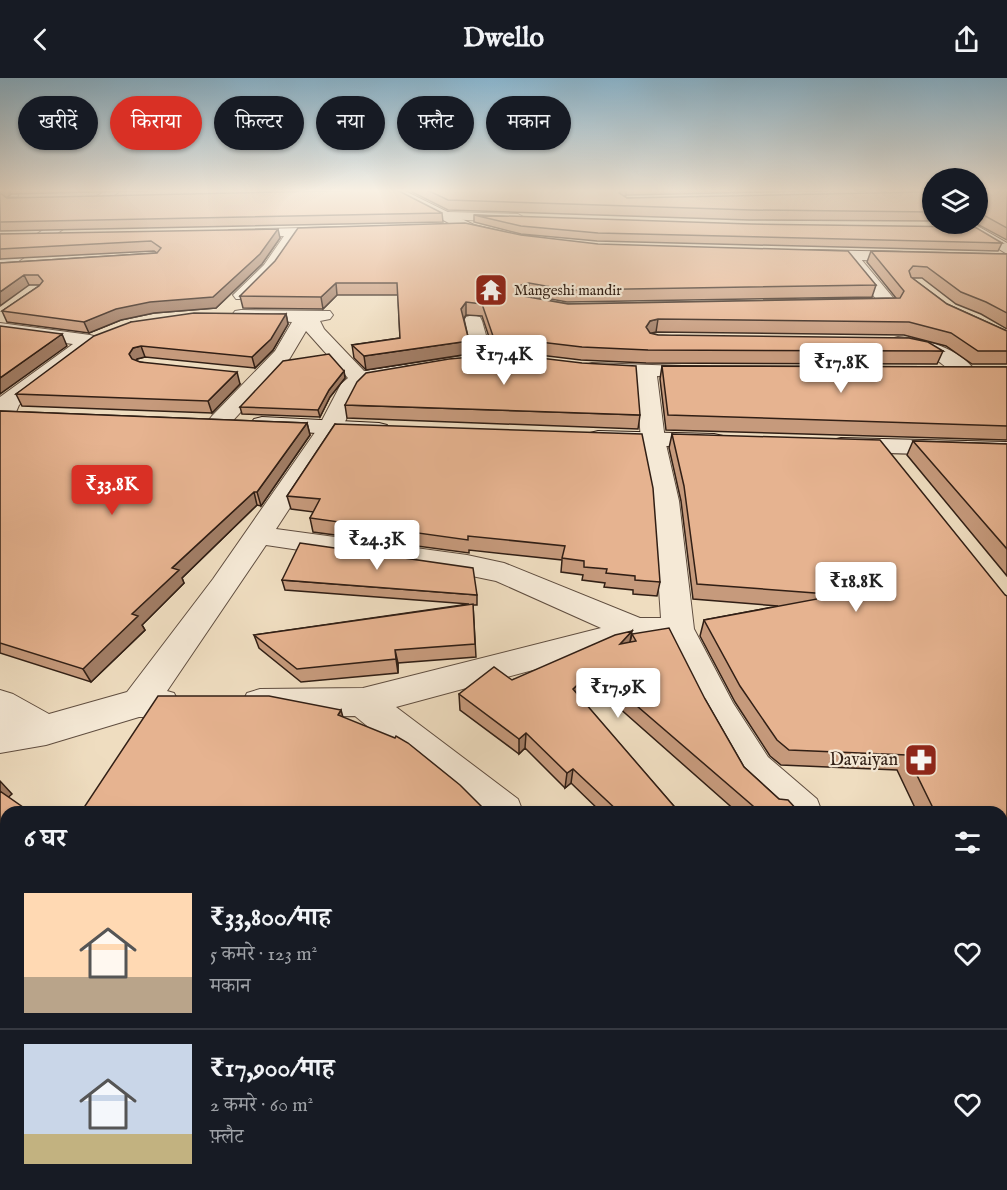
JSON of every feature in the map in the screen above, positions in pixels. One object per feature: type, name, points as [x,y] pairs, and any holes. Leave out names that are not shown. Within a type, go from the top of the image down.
[{"type":"street","points":[[0,266],[36,242]]},
{"type":"street","points":[[281,242],[270,268],[223,314],[315,316]]},
{"type":"street","points":[[988,242],[1003,255]]},
{"type":"street","points":[[795,254],[926,258]]},
{"type":"street","points":[[836,306],[889,304],[851,256]]},
{"type":"street","points":[[0,266],[34,264]]},
{"type":"street","points":[[315,316],[260,377],[209,420],[402,430]]},
{"type":"street","points":[[315,316],[313,324],[315,331],[360,379]]},
{"type":"street","points":[[473,321],[483,360]]},
{"type":"street","points":[[0,329],[52,334],[90,341]]},
{"type":"street","points":[[11,414],[8,402],[90,341],[111,334]]},
{"type":"street","points":[[880,343],[931,347],[977,372],[931,372]]},
{"type":"street","points":[[460,363],[505,359]]},
{"type":"street","points":[[659,364],[653,440],[666,501],[678,629],[720,713],[754,769],[795,806]]},
{"type":"street","points":[[572,367],[659,364],[730,371]]},
{"type":"street","points":[[139,704],[224,586],[330,428],[352,384],[360,379],[427,367]]},
{"type":"street","points":[[237,375],[260,377]]},
{"type":"street","points":[[581,438],[734,442]]},
{"type":"street","points":[[814,444],[1007,449]]},
{"type":"street","points":[[884,446],[905,473]]},
{"type":"street","points":[[257,535],[504,573],[637,630]]},
{"type":"street","points":[[233,703],[363,702],[637,630],[678,629]]},
{"type":"street","points":[[363,702],[495,806]]},
{"type":"street","points":[[0,738],[46,730],[139,704],[198,703]]},
{"type":"street","points":[[0,704],[46,730]]},
{"type":"building","points":[[0,242],[134,242],[0,249]]},
{"type":"building","points":[[152,242],[269,242],[260,254],[213,297],[150,302],[116,309],[84,322],[2,311],[43,281],[38,275],[24,275],[0,292],[0,263],[157,253],[161,248]]},
{"type":"building","points":[[288,242],[580,242],[848,251],[876,285],[568,290],[529,283],[521,285],[518,290],[523,296],[568,304],[900,298],[904,291],[871,251],[1007,254],[1007,313],[961,292],[927,267],[913,266],[909,271],[911,277],[947,304],[1007,331],[1007,351],[978,351],[951,333],[909,322],[658,319],[650,321],[646,327],[650,333],[658,335],[909,338],[928,342],[943,351],[648,350],[582,347],[505,338],[494,339],[482,304],[466,302],[461,309],[469,341],[364,356],[352,345],[400,338],[397,283],[336,283],[321,297],[240,296],[275,261]]},
{"type":"building","points":[[957,242],[1000,242],[1002,243]]},
{"type":"building","points":[[194,313],[286,314],[271,339],[252,357],[141,346],[133,348],[129,354],[132,359],[140,362],[237,372],[208,401],[16,394],[94,336],[131,322]]},
{"type":"building","points":[[0,326],[62,334],[0,378]]},
{"type":"building","points":[[329,354],[344,371],[329,390],[318,410],[240,407],[283,361]]},
{"type":"building","points":[[505,354],[582,363],[636,366],[640,415],[345,405],[357,382],[366,373],[449,359]]},
{"type":"building","points":[[662,366],[1007,367],[1007,426],[668,415]]},
{"type":"building","points":[[0,411],[307,423],[257,492],[254,492],[172,568],[179,570],[132,614],[138,616],[83,669],[0,643]]},
{"type":"building","points":[[335,424],[642,434],[653,488],[660,582],[635,580],[635,576],[606,573],[607,569],[584,567],[584,561],[562,558],[565,546],[468,536],[468,540],[310,518],[320,499],[287,496]]},
{"type":"building","points":[[672,434],[880,440],[1007,596],[1007,806],[932,806],[907,755],[789,750],[777,740],[740,686],[704,620],[828,597],[828,594],[697,584],[684,486]]},
{"type":"building","points":[[913,441],[1007,444],[1007,549]]},
{"type":"building","points":[[300,543],[473,568],[477,595],[282,580]]},
{"type":"building","points":[[473,604],[475,644],[395,650],[396,659],[297,669],[254,635]]},
{"type":"building","points":[[669,628],[705,699],[744,767],[779,799],[788,800],[794,806],[753,806],[594,669],[573,689],[674,806],[613,806],[573,769],[567,773],[526,733],[519,739],[459,694],[494,667],[512,680],[615,635],[632,631],[620,644],[636,641],[632,634]]},
{"type":"building","points":[[158,696],[269,696],[341,710],[338,715],[395,738],[396,736],[460,785],[481,806],[85,806]]},
{"type":"building","points":[[0,791],[21,806],[0,806]]},
{"type":"place","name":"Mangeshi mandir","points":[[491,290]]},
{"type":"place","name":"Davaiyan","points":[[921,760]]}]
